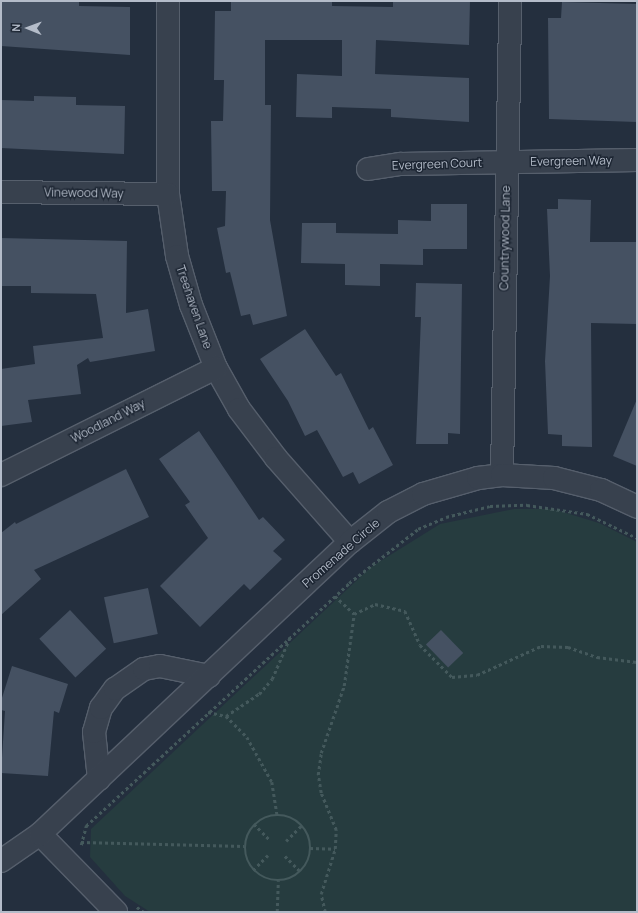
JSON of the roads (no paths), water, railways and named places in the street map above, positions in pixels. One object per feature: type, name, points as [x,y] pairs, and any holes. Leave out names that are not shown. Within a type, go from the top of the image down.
[{"type":"street","name":"Treehaven Lane","points":[[168,1],[168,194],[176,256],[190,305],[216,368],[239,409],[276,458],[350,542]]},
{"type":"street","name":"Countrywood Lane","points":[[502,475],[506,162],[510,1]]},
{"type":"street","name":"Evergreen Way","points":[[506,162],[637,160]]},
{"type":"street","name":"Evergreen Court","points":[[368,169],[401,164],[506,162]]},
{"type":"street","name":"Vinewood Way","points":[[1,192],[168,194]]},
{"type":"street","name":"Woodland Way","points":[[1,475],[216,368]]},
{"type":"street","name":"Promenade Circle","points":[[1,860],[40,834],[350,542],[388,512],[423,494],[478,478],[502,475],[554,478],[601,490],[637,507]]},
{"type":"street","points":[[99,779],[94,732],[101,708],[115,689],[144,669],[160,666],[209,676]]},
{"type":"street","points":[[40,834],[116,912]]}]
